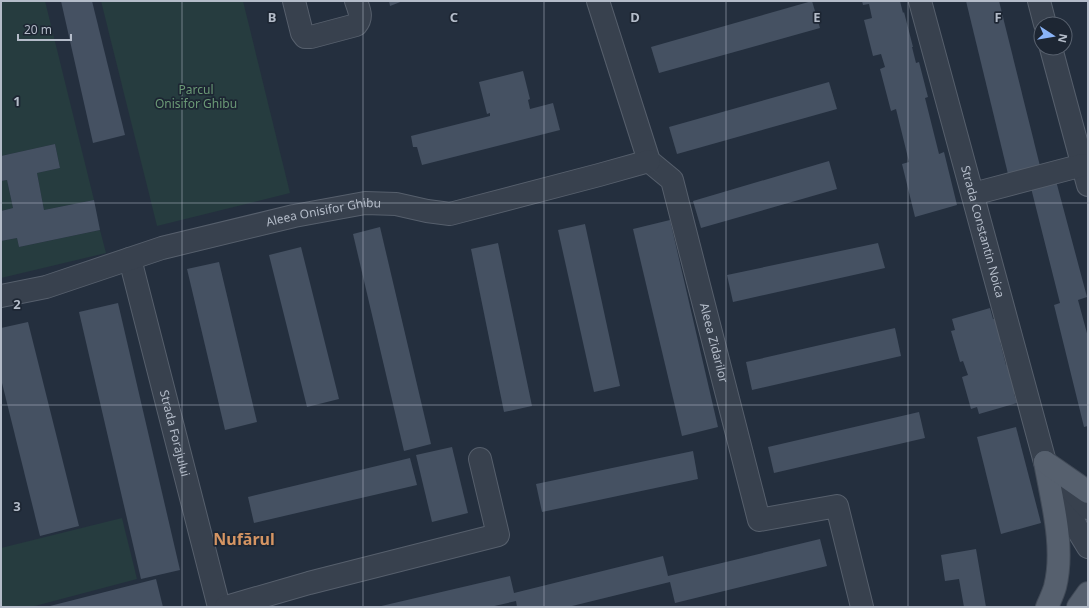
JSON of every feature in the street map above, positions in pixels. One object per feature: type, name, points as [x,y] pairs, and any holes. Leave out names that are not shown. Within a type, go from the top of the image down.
[{"type":"main road","points":[[1045,462],[1088,492]]},
{"type":"main road","points":[[1045,462],[1057,530],[1059,559],[1055,586],[1047,607]]},
{"type":"main road","points":[[1078,607],[1088,593]]},
{"type":"street","points":[[294,1],[302,33],[305,37],[311,37],[356,25],[360,21],[360,16],[356,1]]},
{"type":"street","points":[[598,1],[649,160]]},
{"type":"street","name":"Strada Constantin Noica","points":[[920,1],[1045,462],[1088,548]]},
{"type":"street","points":[[1039,1],[1043,16]]},
{"type":"street","points":[[973,194],[1084,162],[1053,56]]},
{"type":"street","name":"Aleea Onisifor Ghibu","points":[[1,296],[46,287],[170,246],[294,216],[365,203],[396,204],[427,211],[450,214],[649,160]]},
{"type":"street","name":"Aleea Zidarilor","points":[[649,160],[672,180],[759,520],[837,506],[862,607]]},
{"type":"street","name":"Strada Forajului","points":[[130,259],[219,607]]},
{"type":"street","points":[[226,607],[498,535],[480,460]]},
{"type":"street","points":[[1045,462],[1088,508]]},
{"type":"green space","points":[[1,1],[45,1],[94,200],[44,210],[37,173],[60,168],[55,144],[1,156]]},
{"type":"green space","name":"Parcul Onisifor Ghibu","points":[[101,1],[243,1],[290,193],[157,226]]},
{"type":"green space","points":[[7,180],[13,208],[1,211],[1,181]]},
{"type":"green space","points":[[100,230],[106,253],[1,278],[1,241],[17,238],[19,247]]},
{"type":"green space","points":[[122,518],[137,579],[31,607],[1,607],[1,548]]},
{"type":"building","points":[[61,1],[92,1],[125,135],[93,143]]},
{"type":"building","points":[[389,1],[403,1],[390,6]]},
{"type":"building","points":[[812,1],[820,28],[659,73],[651,47]]},
{"type":"building","points":[[862,1],[900,1],[916,63],[919,62],[928,97],[925,98],[939,154],[944,152],[957,205],[915,217],[902,164],[909,162],[896,109],[891,111],[880,69],[885,67],[881,54],[873,56],[864,20],[872,18],[869,4],[863,5]]},
{"type":"building","points":[[966,1],[999,1],[1040,166],[1008,174]]},
{"type":"building","points":[[523,71],[530,99],[528,100],[530,109],[553,103],[560,130],[422,165],[417,147],[413,147],[411,136],[490,116],[490,113],[487,114],[479,82]]},
{"type":"building","points":[[829,82],[837,109],[677,154],[669,127]]},
{"type":"building","points":[[55,144],[60,168],[37,173],[44,210],[94,200],[100,230],[19,247],[17,238],[1,241],[1,211],[13,208],[7,180],[1,181],[1,156]]},
{"type":"building","points":[[829,161],[837,189],[701,228],[693,201]]},
{"type":"building","points":[[1055,177],[1087,297],[1078,300],[1088,337],[1088,426],[1084,427],[1054,305],[1060,303],[1030,184]]},
{"type":"building","points":[[670,220],[718,427],[682,436],[633,229]]},
{"type":"building","points":[[585,224],[620,386],[594,392],[558,230]]},
{"type":"building","points":[[380,227],[431,444],[404,451],[353,234]]},
{"type":"building","points":[[498,243],[532,406],[504,412],[471,249]]},
{"type":"building","points":[[878,243],[885,268],[733,302],[727,275]]},
{"type":"building","points":[[301,247],[339,399],[307,407],[269,255]]},
{"type":"building","points":[[219,262],[257,422],[225,430],[187,269]]},
{"type":"building","points":[[118,303],[180,570],[141,579],[79,312]]},
{"type":"building","points":[[990,308],[993,319],[995,319],[1006,365],[1011,364],[1019,392],[1014,394],[1017,403],[979,414],[977,407],[971,409],[962,377],[968,375],[963,361],[960,362],[951,331],[955,330],[952,319]]},
{"type":"building","points":[[28,322],[79,526],[40,536],[1,379],[1,328]]},
{"type":"building","points":[[895,328],[901,356],[752,390],[746,362]]},
{"type":"building","points":[[919,412],[925,438],[774,473],[768,447]]},
{"type":"building","points":[[1016,427],[1041,523],[1001,534],[977,437]]},
{"type":"building","points":[[452,447],[468,513],[432,522],[416,455]]},
{"type":"building","points":[[693,451],[698,479],[542,512],[536,484]]},
{"type":"building","points":[[410,458],[417,485],[254,523],[248,497]]},
{"type":"building","points":[[820,539],[827,566],[675,603],[670,582],[568,607],[517,607],[516,601],[490,607],[377,607],[510,576],[514,593],[663,556],[668,576]]},
{"type":"building","points":[[976,549],[986,607],[964,607],[959,579],[945,581],[941,555]]},
{"type":"building","points":[[156,579],[163,607],[50,606]]},
{"type":"district","name":"Nufărul","points":[[244,539]]}]
